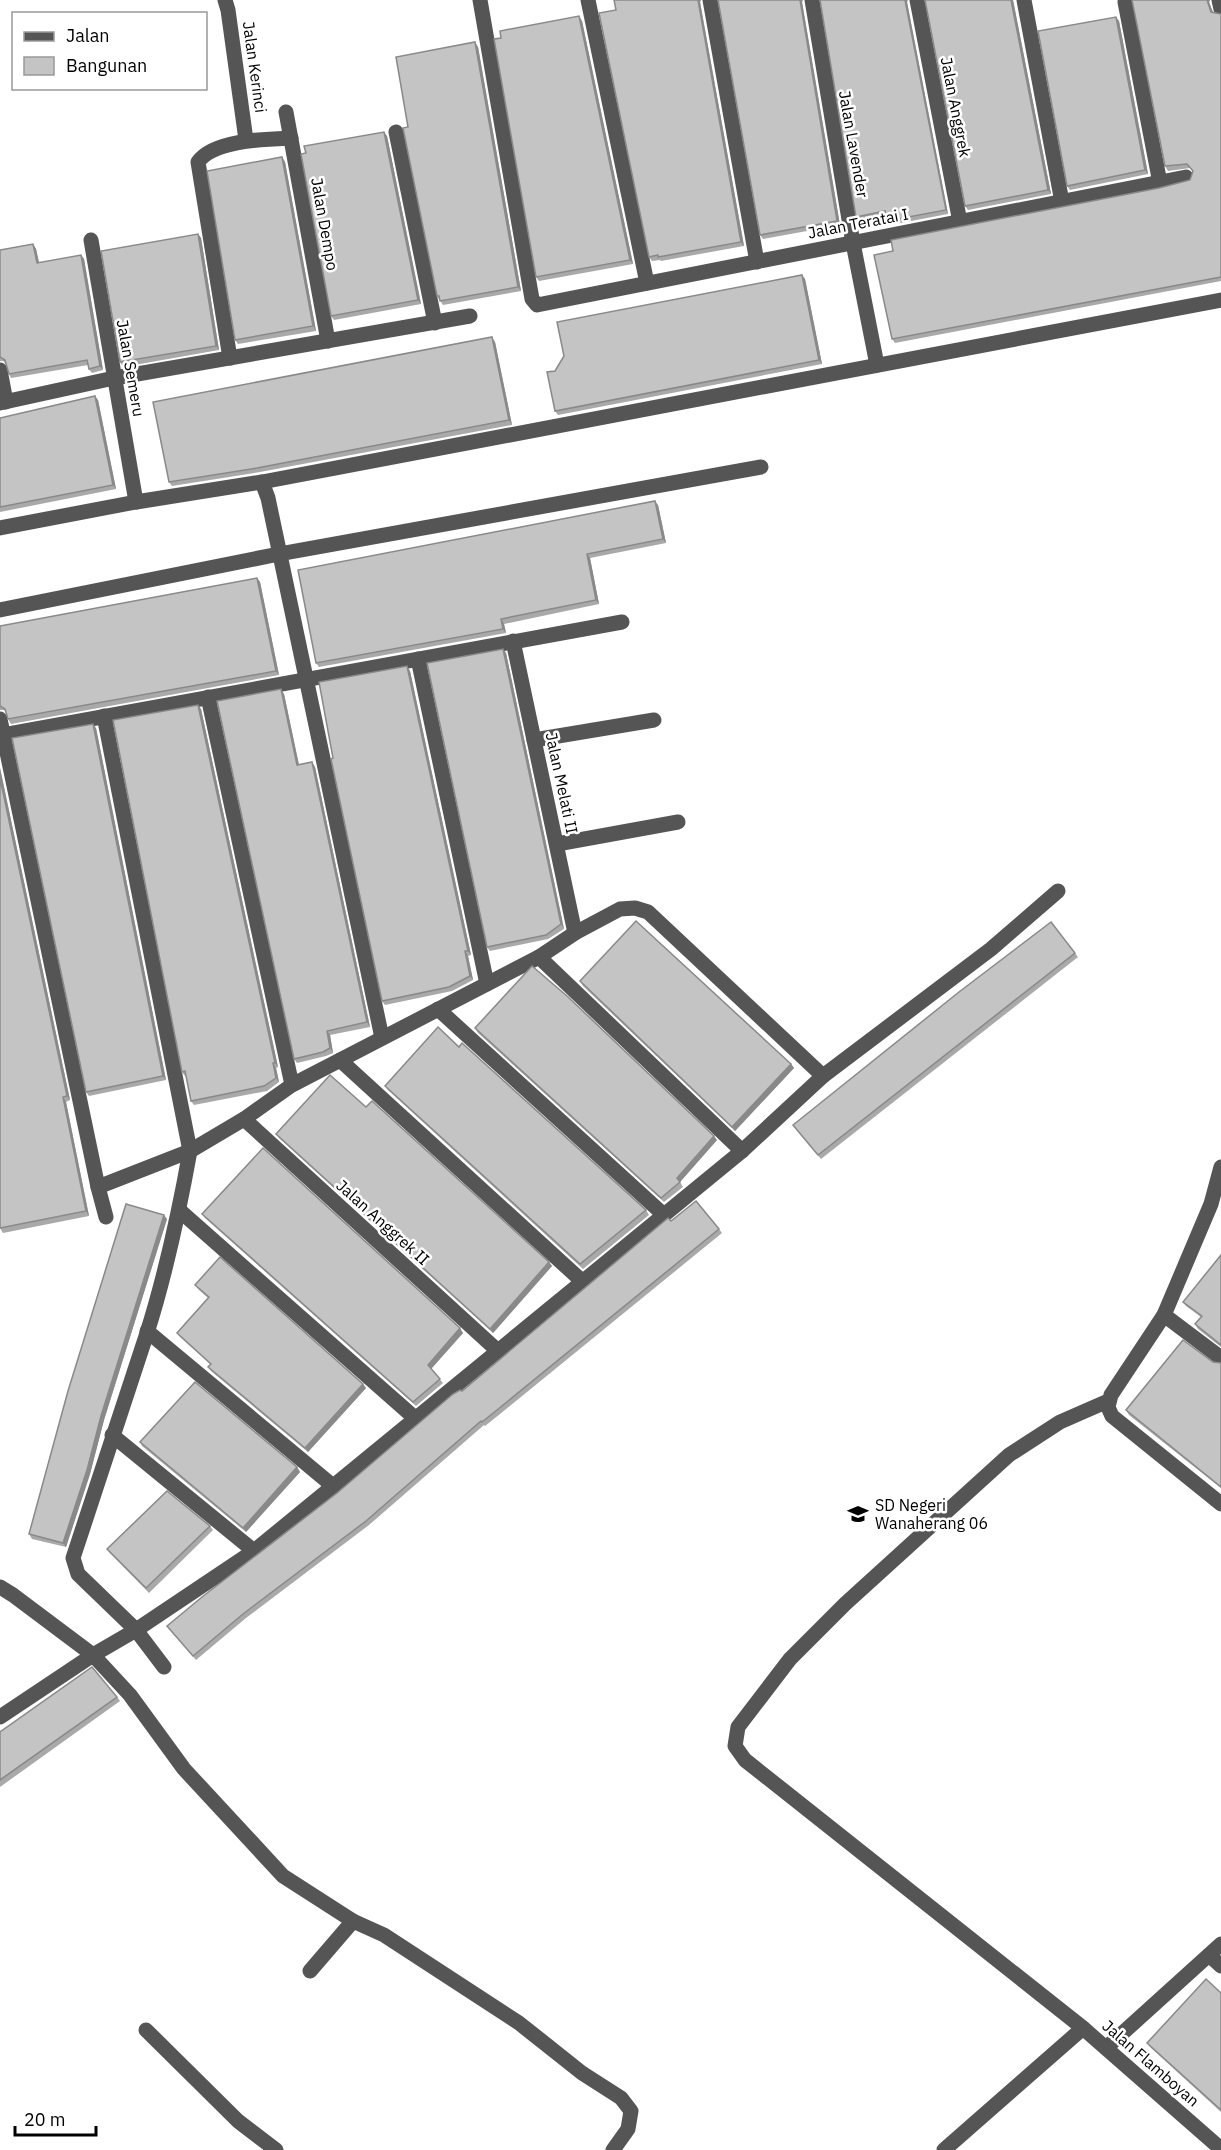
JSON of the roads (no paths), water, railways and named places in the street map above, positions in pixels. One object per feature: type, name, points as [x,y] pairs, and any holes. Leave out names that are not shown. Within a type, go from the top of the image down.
[{"type":"street","name":"Jalan Kerinci","points":[[225,0],[246,140]]},
{"type":"street","name":"Jalan Teratai I","points":[[480,0],[532,299],[537,305],[1186,177]]},
{"type":"street","points":[[588,0],[647,283]]},
{"type":"street","points":[[710,0],[757,262]]},
{"type":"street","name":"Jalan Lavender","points":[[812,0],[853,243],[877,365]]},
{"type":"street","name":"Jalan Anggrek","points":[[917,0],[960,222]]},
{"type":"street","points":[[1024,0],[1062,202]]},
{"type":"street","points":[[1219,0],[1221,9]]},
{"type":"street","points":[[1125,2],[1160,183]]},
{"type":"street","name":"Jalan Dempo","points":[[286,112],[328,341]]},
{"type":"street","points":[[396,132],[435,323]]},
{"type":"street","points":[[230,358],[198,162],[207,153],[246,140],[291,138]]},
{"type":"street","name":"Jalan Semeru","points":[[91,240],[136,502]]},
{"type":"street","points":[[0,528],[136,502],[262,482],[1221,300]]},
{"type":"street","points":[[0,370],[3,402],[114,378],[470,316]]},
{"type":"street","points":[[0,610],[279,554],[761,467]]},
{"type":"street","points":[[262,482],[268,498],[382,1038]]},
{"type":"street","points":[[106,1217],[2,727],[104,716],[622,622]]},
{"type":"street","name":"Jalan Melati II","points":[[513,641],[575,933]]},
{"type":"street","points":[[418,659],[487,984]]},
{"type":"street","points":[[208,697],[292,1085]]},
{"type":"street","points":[[104,716],[190,1151],[179,1210],[147,1331],[73,1558],[78,1574],[136,1630],[164,1667]]},
{"type":"street","points":[[534,740],[654,720]]},
{"type":"street","points":[[557,844],[678,822]]},
{"type":"street","points":[[0,1717],[254,1551],[742,1151],[823,1076],[991,949],[1058,891]]},
{"type":"street","points":[[98,1187],[190,1151],[243,1119],[292,1085],[539,957],[575,933],[620,909],[635,908],[648,912],[823,1076]]},
{"type":"street","points":[[539,957],[742,1151]]},
{"type":"street","points":[[438,1009],[664,1215]]},
{"type":"street","points":[[340,1060],[583,1282]]},
{"type":"street","name":"Jalan Anggrek II","points":[[243,1119],[498,1351]]},
{"type":"street","points":[[1221,1167],[1216,1208],[1164,1315],[1108,1401],[1112,1416],[1221,1504]]},
{"type":"street","points":[[179,1210],[416,1419]]},
{"type":"street","points":[[1164,1315],[1221,1358]]},
{"type":"street","points":[[147,1331],[333,1486]]},
{"type":"street","name":"Jalan Flamboyan","points":[[1108,1401],[1060,1422],[1009,1455],[845,1604],[790,1659],[738,1727],[735,1746],[745,1760],[1083,2028],[1221,2150]]},
{"type":"street","points":[[112,1435],[254,1551]]},
{"type":"street","points":[[0,1587],[93,1655],[130,1695],[184,1769],[283,1876],[353,1922],[384,1935],[519,2023],[582,2073],[621,2098],[631,2111],[628,2129],[613,2150]]},
{"type":"street","points":[[310,1971],[353,1922]]},
{"type":"street","points":[[1106,2048],[1221,1944]]},
{"type":"street","points":[[1209,1956],[1221,1966]]},
{"type":"street","points":[[944,2150],[1083,2028]]},
{"type":"street","points":[[146,2030],[238,2121],[276,2150]]},
{"type":"place","name":"SD Negeri Wanaherang 06","points":[[858,1514]]}]
